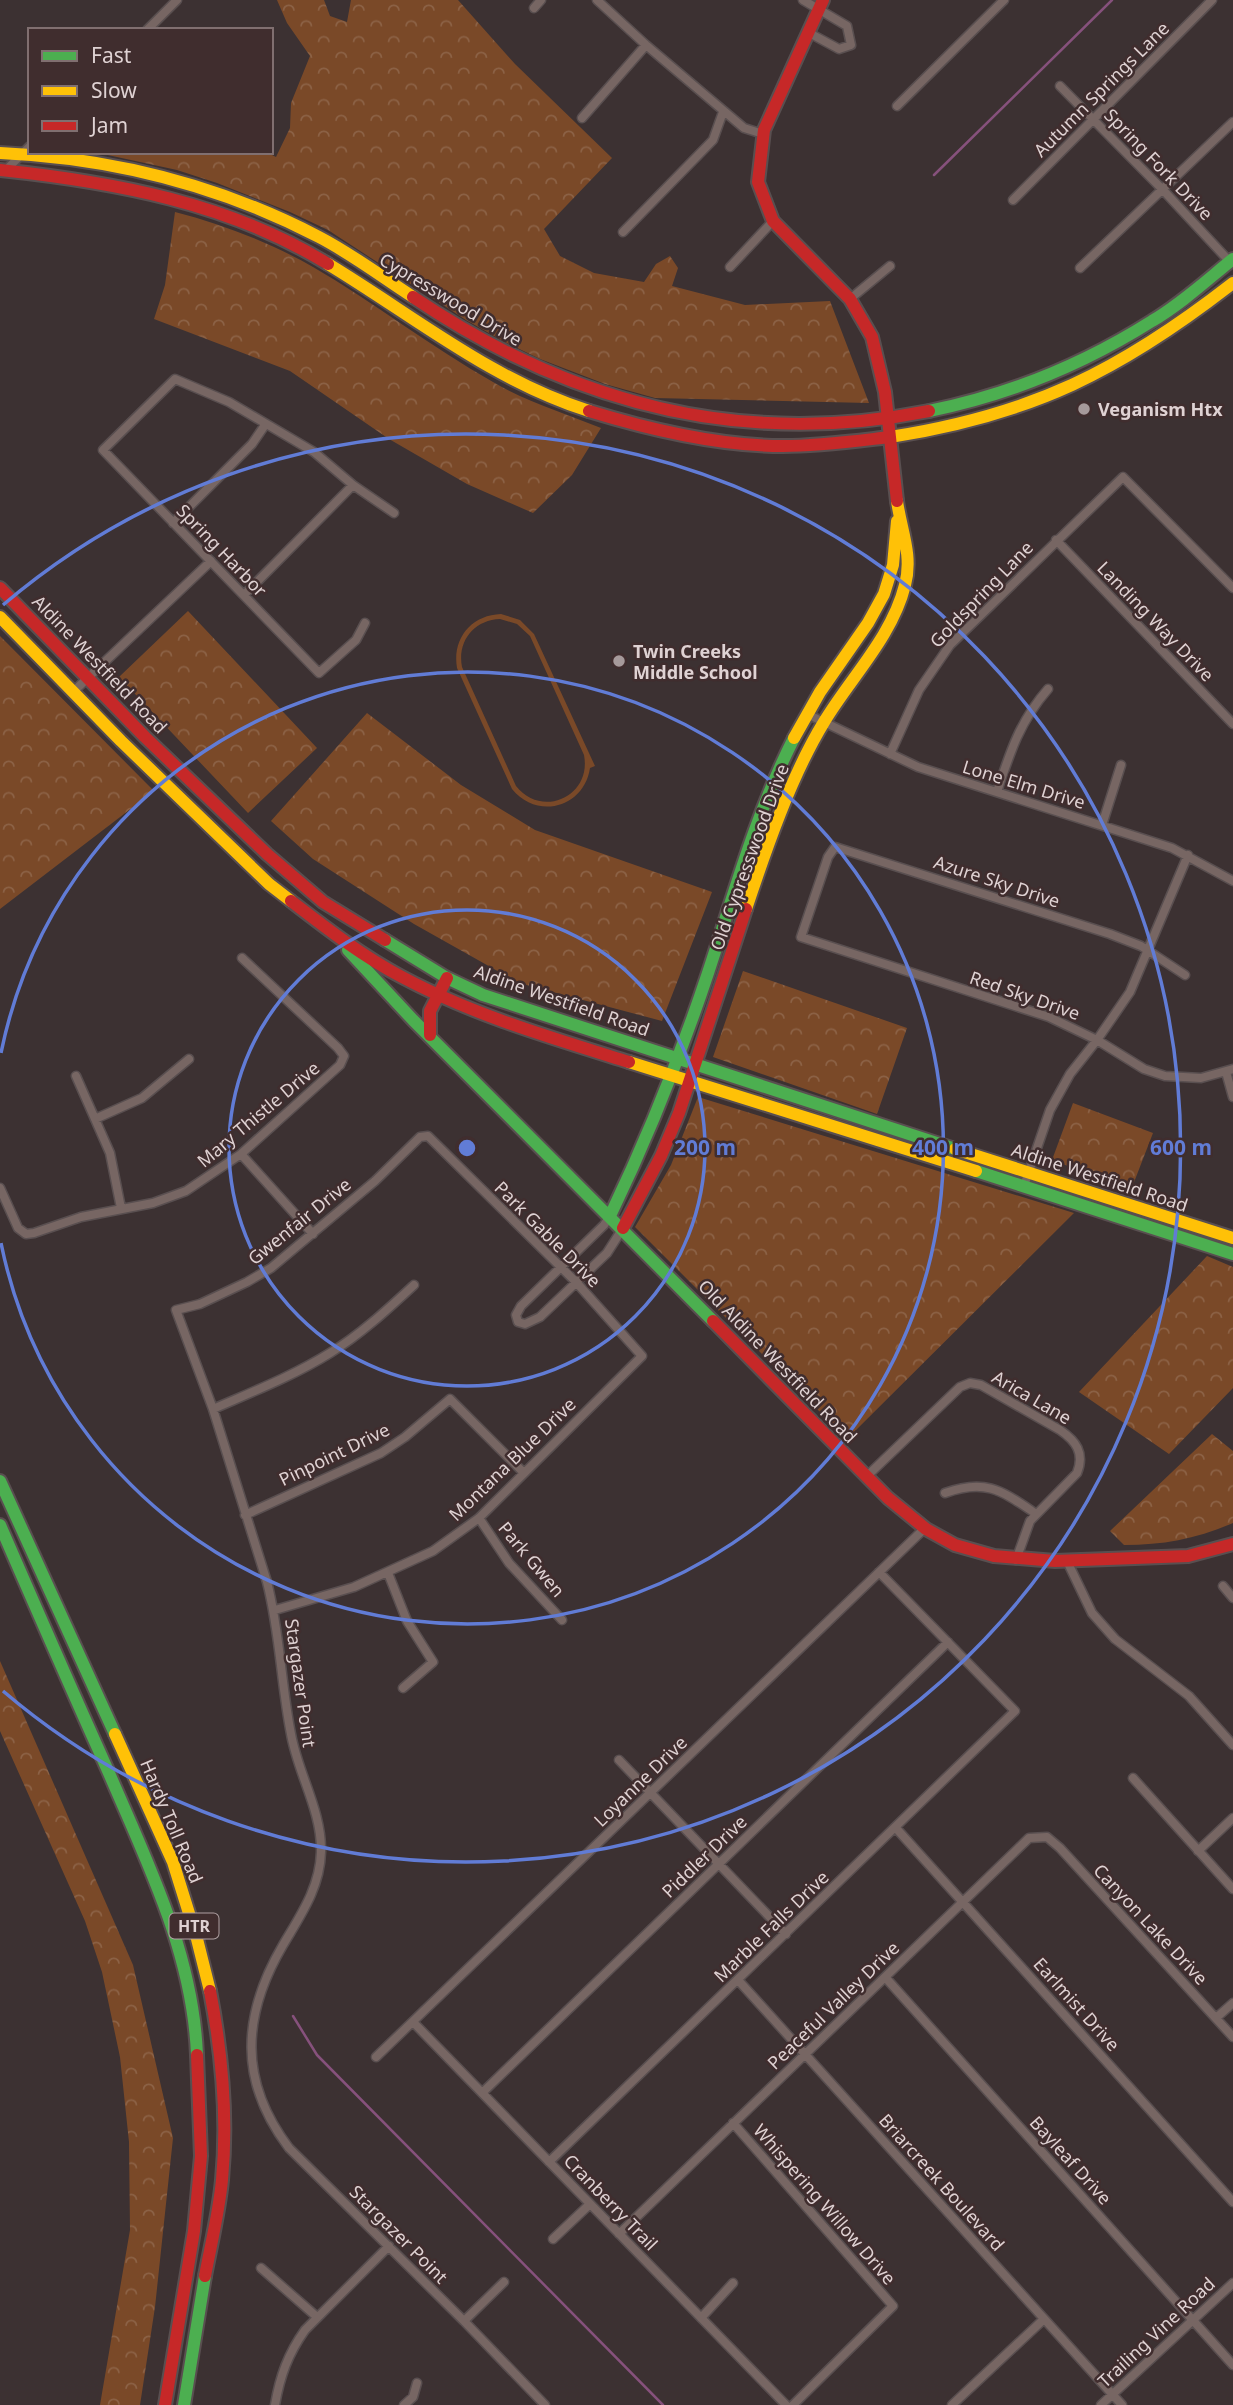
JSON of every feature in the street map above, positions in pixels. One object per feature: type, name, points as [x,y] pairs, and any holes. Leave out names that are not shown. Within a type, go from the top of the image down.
[{"type":"main road","points":[[773,221],[758,182],[764,130],[821,5]]},
{"type":"main road","name":"Cypresswood Drive","points":[[0,153],[26,150]]},
{"type":"main road","name":"Cypresswood Drive","points":[[46,154],[158,176],[236,200],[309,233],[450,322],[523,362],[589,389],[675,413],[742,423],[813,426],[889,420],[964,406],[1070,366],[1129,335],[1174,307],[1232,262]]},
{"type":"main road","points":[[62,154],[75,160]]},
{"type":"main road","name":"Cypresswood Drive","points":[[2,172],[69,177],[148,193],[241,222],[297,247],[361,284],[437,337],[525,387],[658,431],[780,446],[890,438],[988,418],[1079,383],[1163,335],[1233,284]]},
{"type":"main road","points":[[148,193],[158,176]]},
{"type":"main road","name":"Old Cypresswood Drive","points":[[623,1228],[661,1156],[690,1082],[755,882],[787,797],[823,723],[888,626],[906,583],[909,561],[898,507],[889,420],[872,337],[850,299],[773,221]]},
{"type":"main road","points":[[297,247],[309,233]]},
{"type":"main road","points":[[437,337],[450,322]]},
{"type":"main road","points":[[1070,366],[1079,383]]},
{"type":"main road","points":[[582,408],[589,389]]},
{"type":"main road","points":[[737,442],[742,423]]},
{"type":"main road","name":"Old Cypresswood Drive","points":[[610,1216],[638,1158],[679,1058],[769,790],[807,714],[879,604],[889,580],[895,550],[898,507]]},
{"type":"main road","name":"Aldine Westfield Road","points":[[0,588],[267,854],[323,902],[447,978],[483,995],[537,1014],[1233,1238]]},
{"type":"main road","name":"Aldine Westfield Road","points":[[0,617],[121,741],[269,884],[333,934],[400,976],[437,995],[530,1031],[1024,1185],[1233,1254]]},
{"type":"main road","points":[[836,667],[853,677]]},
{"type":"main road","points":[[219,834],[234,822]]},
{"type":"main road","points":[[739,876],[755,882]]},
{"type":"main road","name":"Old Aldine Westfield Road","points":[[333,934],[866,1477],[925,1528],[951,1543],[973,1551],[1016,1560],[1067,1561],[1188,1556],[1233,1544]]},
{"type":"main road","points":[[430,1035],[427,1019],[429,1009],[447,978]]},
{"type":"main road","points":[[530,1031],[537,1014]]},
{"type":"main road","points":[[821,1122],[827,1106]]},
{"type":"main road","points":[[923,1154],[929,1139]]},
{"type":"main road","points":[[1119,1216],[1124,1203]]},
{"type":"main road","name":"Hardy Toll Road","points":[[0,1481],[173,1862],[188,1904],[213,1998],[222,2060],[225,2128],[222,2180],[184,2405]]},
{"type":"main road","name":"HTR","points":[[0,1525],[164,1900],[185,1968],[196,2028],[201,2156],[194,2231],[164,2405]]},
{"type":"street","points":[[149,28],[177,0]]},
{"type":"street","points":[[534,8],[541,0]]},
{"type":"street","points":[[597,0],[723,112],[744,128],[760,134],[764,130]]},
{"type":"street","points":[[803,0],[821,5],[847,26],[851,45],[839,49],[809,30]]},
{"type":"street","points":[[897,106],[994,4],[1004,0]]},
{"type":"street","name":"Autumn Springs Lane","points":[[1013,200],[1212,0]]},
{"type":"street","points":[[582,118],[646,45]]},
{"type":"street","name":"Spring Fork Drive","points":[[1060,86],[1232,262]]},
{"type":"street","points":[[623,232],[713,141],[723,112]]},
{"type":"street","points":[[1080,268],[1233,122]]},
{"type":"street","points":[[2,172],[26,150]]},
{"type":"street","points":[[730,267],[773,221]]},
{"type":"street","points":[[850,299],[890,266]]},
{"type":"street","name":"Spring Harbor","points":[[265,425],[229,402],[175,379],[103,450],[319,673],[356,640],[365,623]]},
{"type":"street","points":[[173,523],[252,444],[265,425],[314,452],[353,485],[394,513]]},
{"type":"street","name":"Goldspring Lane","points":[[890,754],[919,690],[936,662],[965,628],[1123,477],[1233,588]]},
{"type":"street","points":[[244,595],[353,485]]},
{"type":"street","name":"Landing Way Drive","points":[[1056,540],[1233,724]]},
{"type":"street","points":[[74,691],[211,561]]},
{"type":"street","points":[[997,792],[1019,730],[1048,689]]},
{"type":"street","name":"Lone Elm Drive","points":[[807,714],[918,767],[1188,855],[1233,881]]},
{"type":"street","points":[[1102,825],[1121,765]]},
{"type":"street","name":"Azure Sky Drive","points":[[801,937],[828,857],[835,847],[1110,934],[1147,950],[1185,975]]},
{"type":"street","points":[[1024,1185],[1050,1110],[1062,1087],[1130,992],[1188,855]]},
{"type":"street","name":"Red Sky Drive","points":[[801,937],[1049,1017],[1097,1040],[1144,1069],[1165,1076],[1201,1078],[1230,1070]]},
{"type":"street","name":"Mary Thistle Drive","points":[[0,1188],[18,1228],[26,1234],[100,1212],[153,1203],[186,1191],[241,1154],[340,1065],[344,1056],[338,1048],[242,958]]},
{"type":"street","points":[[95,1119],[142,1098],[189,1059]]},
{"type":"street","points":[[1230,1070],[1233,1097]]},
{"type":"street","points":[[76,1076],[110,1153],[121,1209]]},
{"type":"street","name":"Gwenfair Drive","points":[[176,1310],[200,1304],[247,1282],[285,1258],[375,1181],[412,1143],[420,1137],[428,1136]]},
{"type":"street","name":"Park Gable Drive","points":[[428,1136],[576,1282],[642,1356]]},
{"type":"street","points":[[241,1154],[313,1234]]},
{"type":"street","points":[[610,1216],[521,1306],[516,1315],[518,1322],[533,1322],[607,1253],[623,1228]]},
{"type":"street","points":[[213,1409],[263,1388],[328,1355],[345,1344],[414,1285]]},
{"type":"street","name":"Stargazer Point","points":[[176,1310],[213,1409],[275,1610],[290,1732],[320,1833],[321,1857],[316,1884],[262,1983],[252,2030],[254,2077],[269,2119],[289,2148],[545,2405]]},
{"type":"street","name":"Montana Blue Drive","points":[[275,1610],[354,1587],[433,1551],[479,1518],[642,1356]]},
{"type":"street","name":"Arica Lane","points":[[866,1477],[960,1387],[970,1383],[981,1385],[1060,1430],[1077,1446],[1080,1464],[1077,1473],[1035,1513],[1025,1531],[1016,1560]]},
{"type":"street","name":"Pinpoint Drive","points":[[245,1515],[381,1452],[405,1437],[450,1399],[523,1472]]},
{"type":"street","points":[[945,1493],[976,1485],[995,1488],[1035,1513]]},
{"type":"street","name":"Park Gwen","points":[[479,1518],[509,1563],[562,1620]]},
{"type":"street","name":"Loyanne Drive","points":[[376,2057],[925,1528]]},
{"type":"street","points":[[1067,1561],[1091,1613],[1115,1639],[1189,1696],[1233,1745]]},
{"type":"street","points":[[879,1572],[948,1642]]},
{"type":"street","points":[[388,1573],[407,1621],[433,1662],[403,1688]]},
{"type":"street","points":[[1223,1586],[1233,1598]]},
{"type":"street","name":"Marble Falls Drive","points":[[549,2162],[1015,1712],[948,1642]]},
{"type":"street","name":"Piddler Drive","points":[[482,2093],[948,1642]]},
{"type":"street","points":[[619,1760],[786,1934]]},
{"type":"street","points":[[1133,1778],[1233,1889]]},
{"type":"street","points":[[1198,1851],[1233,1818]]},
{"type":"street","name":"Earlmist Drive","points":[[895,1827],[1233,2202]]},
{"type":"street","name":"Peaceful Valley Drive","points":[[619,2234],[1029,1838],[1047,1837],[1074,1863]]},
{"type":"street","name":"Canyon Lake Drive","points":[[1074,1863],[1233,2037]]},
{"type":"street","name":"Bayleaf Drive","points":[[885,1977],[1233,2365]]},
{"type":"street","name":"Briarcreek Boulevard","points":[[738,1980],[1122,2405]]},
{"type":"street","points":[[1216,2018],[1233,2003]]},
{"type":"street","name":"Cranberry Trail","points":[[413,2022],[786,2405]]},
{"type":"street","name":"Whispering Willow Drive","points":[[733,2123],[893,2305],[793,2405]]},
{"type":"street","points":[[554,2239],[590,2204]]},
{"type":"street","points":[[275,2405],[280,2376],[305,2330],[389,2246]]},
{"type":"street","points":[[261,2268],[317,2317]]},
{"type":"street","points":[[464,2321],[504,2282]]},
{"type":"street","points":[[701,2318],[733,2283]]},
{"type":"street","name":"Trailing Vine Road","points":[[1101,2405],[1233,2283]]},
{"type":"street","points":[[952,2405],[1044,2319]]},
{"type":"street","points":[[404,2405],[413,2397],[417,2383]]},
{"type":"green space","points":[[277,0],[324,0],[330,16],[347,22],[351,0],[458,0],[515,64],[612,158],[544,229],[560,256],[594,273],[644,282],[656,264],[670,256],[678,268],[672,286],[745,305],[830,301],[869,403],[655,398],[605,384],[540,359],[503,341],[328,230],[290,212],[177,170],[103,154],[270,154],[276,157],[290,128],[291,103],[310,56],[287,23]]},
{"type":"green space","points":[[175,212],[246,235],[297,258],[493,382],[601,428],[572,475],[533,513],[467,484],[389,439],[290,371],[154,319],[165,285]]},
{"type":"green space","points":[[188,611],[317,748],[248,813],[119,677]]},
{"type":"green space","points":[[501,614],[520,620],[534,634],[595,766],[590,768],[579,793],[558,805],[546,807],[534,804],[522,799],[512,789],[457,668],[456,657],[461,638],[473,624],[490,615]],"holes":[[[500,619],[517,624],[530,636],[584,755],[584,769],[573,792],[551,802],[527,796],[516,786],[462,667],[462,649],[475,628],[482,623]]]},
{"type":"green space","points":[[0,636],[154,791],[0,909]]},
{"type":"green space","points":[[367,713],[461,785],[535,830],[712,892],[662,1021],[519,983],[414,924],[313,859],[271,821]]},
{"type":"green space","points":[[743,971],[907,1028],[877,1114],[713,1057]]},
{"type":"green space","points":[[698,1097],[1074,1213],[847,1439],[635,1227],[671,1165]]},
{"type":"green space","points":[[1073,1103],[1153,1133],[1131,1190],[1052,1160]]},
{"type":"green space","points":[[1207,1256],[1233,1267],[1233,1388],[1169,1454],[1079,1392]]},
{"type":"green space","points":[[1212,1434],[1233,1451],[1233,1523],[1179,1540],[1124,1545],[1110,1531]]},
{"type":"green space","points":[[0,1661],[133,1965],[173,2138],[155,2307],[140,2405],[100,2405],[130,2230],[129,2142],[120,2057],[102,1972],[85,1921],[0,1731]]},
{"type":"waterway","points":[[934,175],[1112,0]]},
{"type":"waterway","points":[[293,2016],[317,2055],[663,2405]]},
{"type":"traffic: fast","points":[[929,411],[1016,387],[1100,351],[1163,314],[1233,259]]},
{"type":"traffic: fast","points":[[610,1216],[675,1066],[757,824],[794,738]]},
{"type":"traffic: fast","points":[[385,940],[447,978],[483,995],[955,1149]]},
{"type":"traffic: fast","points":[[348,950],[413,1020],[713,1321]]},
{"type":"traffic: fast","points":[[976,1171],[1233,1254]]},
{"type":"traffic: fast","points":[[0,1481],[115,1734]]},
{"type":"traffic: fast","points":[[0,1525],[139,1841],[166,1910],[187,1981],[197,2055]]},
{"type":"traffic: fast","points":[[184,2405],[205,2276]]},
{"type":"traffic: slow","points":[[0,153],[124,168],[204,189],[243,203],[319,237],[413,297]]},
{"type":"traffic: slow","points":[[328,264],[486,365],[553,398],[589,411]]},
{"type":"traffic: slow","points":[[890,437],[988,416],[1072,385],[1152,341],[1233,283]]},
{"type":"traffic: slow","points":[[746,909],[790,789],[812,743],[881,639],[899,604],[908,563],[897,501]]},
{"type":"traffic: slow","points":[[794,738],[820,692],[868,623],[884,594],[893,565],[897,521]]},
{"type":"traffic: slow","points":[[0,617],[121,741],[269,884],[291,901]]},
{"type":"traffic: slow","points":[[629,1062],[976,1171]]},
{"type":"traffic: slow","points":[[955,1149],[1233,1238]]},
{"type":"traffic: slow","points":[[115,1734],[173,1862],[210,1991]]},
{"type":"traffic: jam","points":[[823,0],[764,130],[758,182],[773,221],[850,299],[872,337],[885,392],[897,501]]},
{"type":"traffic: jam","points":[[0,170],[85,181],[170,199],[251,225],[328,264]]},
{"type":"traffic: jam","points":[[413,297],[473,334],[534,365],[596,390],[660,408],[725,419],[791,424],[859,421],[929,411]]},
{"type":"traffic: jam","points":[[589,411],[660,430],[734,443],[796,446],[890,437]]},
{"type":"traffic: jam","points":[[0,588],[145,737],[267,854],[323,902],[385,940]]},
{"type":"traffic: jam","points":[[291,901],[373,960],[429,991],[513,1025],[629,1062]]},
{"type":"traffic: jam","points":[[623,1228],[661,1156],[679,1113],[746,909]]},
{"type":"traffic: jam","points":[[430,1035],[430,1011],[447,978]]},
{"type":"traffic: jam","points":[[713,1321],[888,1498],[926,1529],[955,1545],[994,1556],[1055,1561],[1188,1556],[1233,1544]]},
{"type":"traffic: jam","points":[[205,2276],[221,2192],[224,2156],[221,2061],[210,1991]]},
{"type":"traffic: jam","points":[[165,2405],[194,2231],[201,2156],[197,2055]]},
{"type":"place","name":"Veganism Htx","points":[[1084,409]]},
{"type":"place","name":"Twin Creeks Middle School","points":[[619,661]]}]
